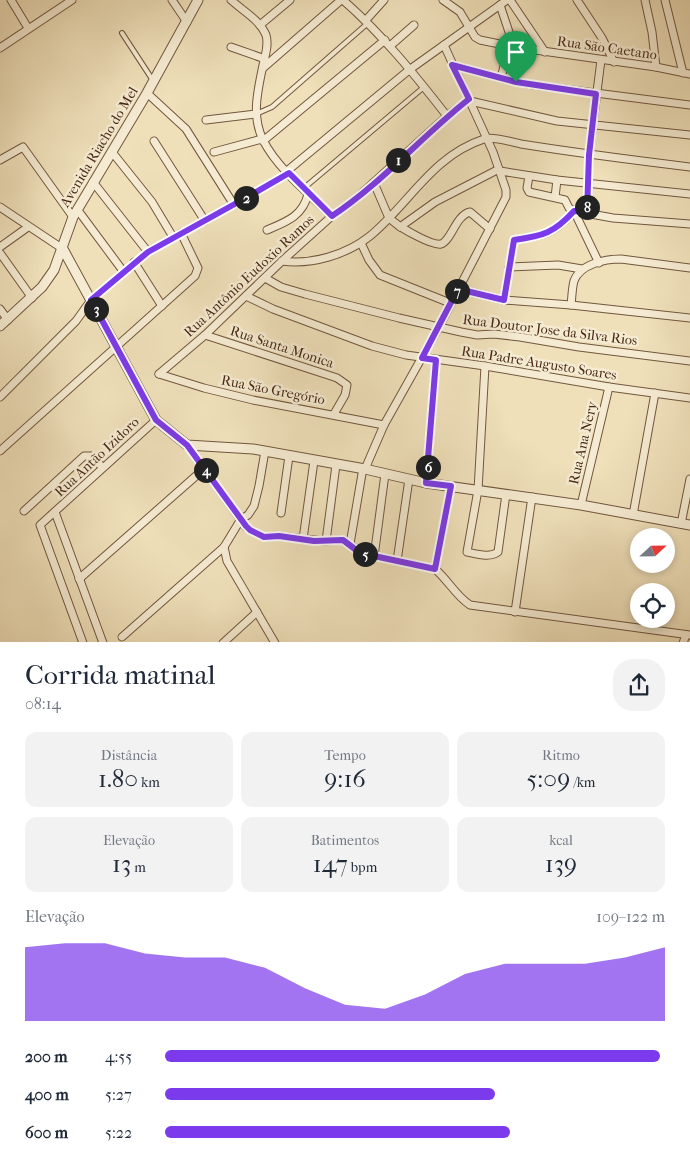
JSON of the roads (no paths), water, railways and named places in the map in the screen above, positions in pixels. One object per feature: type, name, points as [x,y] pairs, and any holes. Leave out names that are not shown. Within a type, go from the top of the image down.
[{"type":"street","points":[[0,48],[72,0]]},
{"type":"street","points":[[172,0],[187,22]]},
{"type":"street","name":"Avenida Riacho do Mel","points":[[0,326],[32,298],[54,270],[75,213],[154,81],[198,0]]},
{"type":"street","points":[[260,26],[290,0]]},
{"type":"street","points":[[263,68],[342,0],[387,43],[447,116]]},
{"type":"street","points":[[367,22],[384,0]]},
{"type":"street","points":[[443,0],[460,12],[469,26]]},
{"type":"street","points":[[0,397],[76,321],[91,300],[134,262],[173,237],[234,205],[288,172],[410,70],[500,5],[508,0],[545,52]]},
{"type":"street","points":[[577,0],[602,38],[614,62]]},
{"type":"street","points":[[645,0],[652,32],[656,67]]},
{"type":"street","points":[[665,0],[686,73]]},
{"type":"street","points":[[15,1],[28,28]]},
{"type":"street","points":[[235,1],[260,26],[267,40],[265,59],[256,99],[256,114],[263,140],[288,172],[332,216]]},
{"type":"street","points":[[500,5],[512,47],[501,78]]},
{"type":"street","points":[[214,152],[263,140],[387,43],[414,25]]},
{"type":"street","name":"Rua São Caetano","points":[[469,26],[474,37],[480,40],[512,47],[656,67],[686,73]]},
{"type":"street","points":[[350,544],[364,469],[384,425],[439,327],[506,197],[506,190],[487,138],[444,45]]},
{"type":"street","points":[[231,47],[265,59]]},
{"type":"street","points":[[587,212],[589,155],[600,60]]},
{"type":"street","points":[[452,65],[501,78],[596,94],[690,105]]},
{"type":"street","points":[[147,93],[186,129],[234,205]]},
{"type":"street","points":[[469,100],[557,121],[690,135]]},
{"type":"street","name":"Rua Antônio Eudoxio Ramos","points":[[159,374],[205,335],[332,216],[352,202],[447,116],[469,100]]},
{"type":"street","points":[[206,120],[256,114]]},
{"type":"street","points":[[282,261],[299,262],[332,256],[370,237],[442,162],[468,146],[487,138],[589,155],[690,166]]},
{"type":"street","points":[[154,141],[205,220]]},
{"type":"street","points":[[0,160],[23,147],[123,271]]},
{"type":"street","points":[[112,152],[152,202],[173,237]]},
{"type":"street","points":[[400,227],[435,202],[479,178],[499,170],[557,180],[690,194]]},
{"type":"street","points":[[529,176],[527,188],[529,192],[563,199],[574,211],[599,262]]},
{"type":"street","points":[[555,197],[557,180]]},
{"type":"street","points":[[93,182],[148,252]]},
{"type":"street","points":[[374,183],[389,218],[400,227],[416,235],[440,244],[444,242],[464,214],[470,212],[490,229]]},
{"type":"street","points":[[267,230],[297,214],[304,207],[306,191]]},
{"type":"street","points":[[0,207],[63,249],[156,420],[187,445],[250,530],[264,537],[279,536],[326,541],[343,540],[360,553],[435,569],[444,576],[463,600],[470,605],[688,635],[683,642]]},
{"type":"street","points":[[504,300],[514,240],[538,236],[556,229],[574,211],[613,218],[690,224]]},
{"type":"street","points":[[0,247],[28,227]]},
{"type":"street","points":[[0,451],[195,276],[199,270],[181,233]]},
{"type":"street","points":[[360,243],[380,275],[450,303]]},
{"type":"street","points":[[0,253],[32,298]]},
{"type":"street","points":[[509,267],[558,265],[582,269],[599,262],[621,259],[690,268]]},
{"type":"street","points":[[134,262],[162,306]]},
{"type":"street","points":[[571,305],[575,280],[582,269]]},
{"type":"street","name":"Rua Doutor Jose da Silva Rios","points":[[265,278],[305,294],[477,335],[494,334],[520,337],[579,347],[690,361]]},
{"type":"street","points":[[458,289],[504,300],[690,318]]},
{"type":"street","name":"Rua Padre Augusto Soares","points":[[246,296],[273,309],[372,346],[422,358],[690,398]]},
{"type":"street","points":[[0,309],[8,320]]},
{"type":"street","name":"Rua Santa Monica","points":[[205,335],[328,375],[345,383],[347,385],[346,391],[334,414]]},
{"type":"street","points":[[426,483],[436,360]]},
{"type":"street","points":[[485,366],[478,490],[467,552],[490,556],[497,554],[500,547],[506,494]]},
{"type":"street","name":"Rua São Gregório","points":[[159,374],[227,394],[384,425]]},
{"type":"street","name":"Rua Ana Nery","points":[[581,504],[609,387]]},
{"type":"street","points":[[633,515],[655,393]]},
{"type":"street","name":"Rua Antão Izidoro","points":[[83,642],[41,531],[41,523],[156,420]]},
{"type":"street","points":[[187,445],[242,447],[364,469],[426,483],[581,504],[686,525],[690,479]]},
{"type":"street","points":[[122,636],[224,547],[242,519],[252,511],[257,498],[265,451]]},
{"type":"street","points":[[24,511],[84,456],[92,456],[102,467]]},
{"type":"street","points":[[280,513],[289,456]]},
{"type":"street","points":[[303,539],[314,461]]},
{"type":"street","points":[[326,541],[336,465]]},
{"type":"street","points":[[79,579],[205,468]]},
{"type":"street","points":[[374,556],[385,474]]},
{"type":"street","points":[[397,561],[409,479]]},
{"type":"street","points":[[435,569],[451,486]]},
{"type":"street","points":[[515,612],[532,497]]},
{"type":"street","points":[[55,512],[103,642]]},
{"type":"street","points":[[224,547],[227,561],[275,642]]},
{"type":"street","points":[[223,642],[257,612]]},
{"type":"lane","points":[[256,114],[272,107],[367,22]]},
{"type":"lane","points":[[122,33],[154,81]]},
{"type":"lane","points":[[306,191],[424,87]]}]
